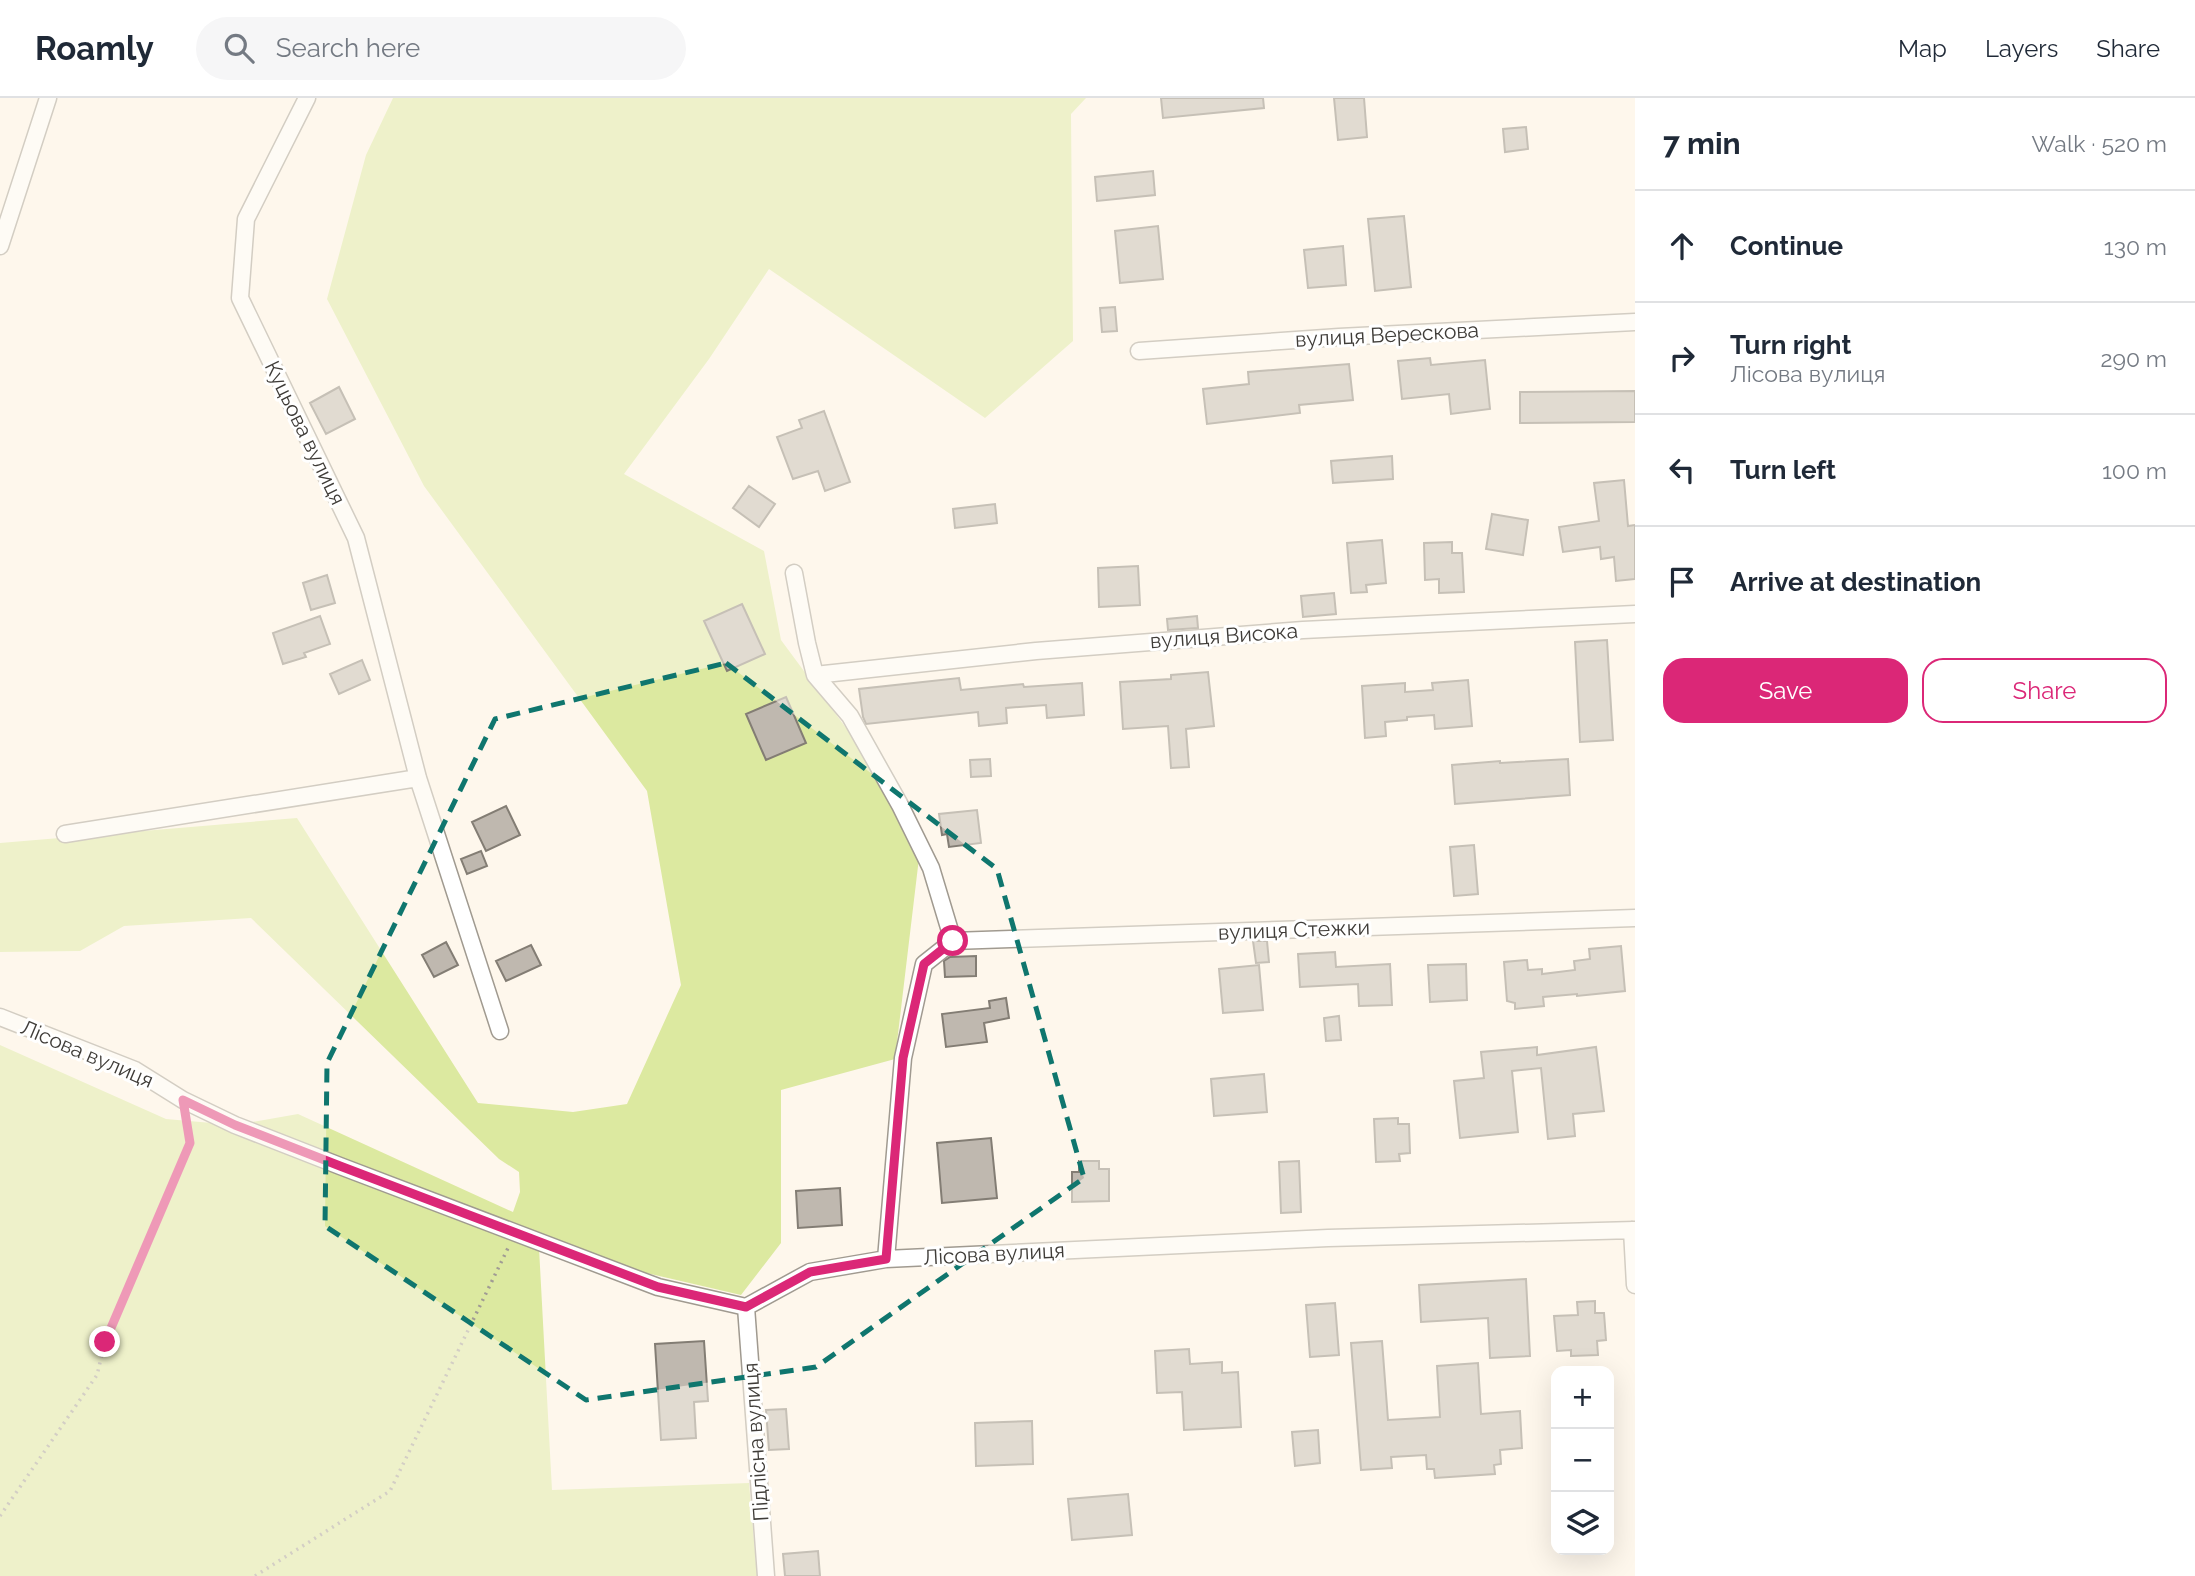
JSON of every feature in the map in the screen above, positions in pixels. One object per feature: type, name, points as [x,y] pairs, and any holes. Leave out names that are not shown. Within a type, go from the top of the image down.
[{"type":"street","points":[[0,246],[48,98]]},
{"type":"street","name":"Куцьова вулиця","points":[[307,98],[246,219],[240,298],[356,538],[418,778],[500,1031]]},
{"type":"street","name":"вулиця Верескова","points":[[1139,351],[1339,337],[1635,322]]},
{"type":"street","points":[[794,573],[815,675],[850,716],[900,805],[930,868],[953,941],[924,964],[903,1058],[886,1259]]},
{"type":"street","name":"вулиця Висока","points":[[815,675],[1035,650],[1303,630],[1635,614]]},
{"type":"street","points":[[65,834],[418,778]]},
{"type":"street","name":"вулиця Стежки","points":[[953,941],[1635,918]]},
{"type":"street","name":"Лісова вулиця","points":[[0,1017],[135,1070],[183,1100],[247,1129],[658,1287],[746,1307],[810,1272],[886,1259],[1328,1238],[1633,1230]]},
{"type":"street","points":[[1633,1230],[1635,1285]]},
{"type":"street","name":"Підлісна вулиця","points":[[746,1307],[766,1576]]},
{"type":"path","points":[[0,1516],[97,1375],[105,1342],[190,1143],[183,1100]]},
{"type":"path","points":[[255,1576],[390,1491],[516,1233]]},
{"type":"highlighted area","points":[[726,663],[997,869],[1084,1178],[816,1367],[586,1400],[325,1226],[327,1063],[495,719]]},
{"type":"green space","points":[[393,98],[1086,98],[1071,114],[1073,341],[985,418],[769,269],[709,359],[624,474],[764,551],[781,640],[869,759],[919,858],[895,1059],[781,1090],[781,1243],[741,1295],[539,1248],[552,1490],[749,1483],[757,1576],[0,1576],[0,1045],[166,1119],[235,1125],[298,1114],[513,1212],[520,1192],[519,1172],[499,1159],[251,918],[124,926],[80,951],[0,952],[0,843],[297,818],[478,1103],[573,1112],[627,1104],[681,985],[647,791],[424,486],[327,299],[366,155]]},
{"type":"building","points":[[1161,98],[1263,98],[1264,108],[1163,118]]},
{"type":"building","points":[[1334,98],[1364,98],[1367,137],[1338,140]]},
{"type":"building","points":[[1526,127],[1528,149],[1505,152],[1503,129]]},
{"type":"building","points":[[1153,171],[1155,195],[1097,201],[1095,177]]},
{"type":"building","points":[[1404,216],[1411,287],[1375,291],[1368,219]]},
{"type":"building","points":[[1158,226],[1163,279],[1120,283],[1115,231]]},
{"type":"building","points":[[1343,246],[1346,285],[1308,288],[1304,250]]},
{"type":"building","points":[[1115,307],[1117,331],[1102,332],[1100,308]]},
{"type":"building","points":[[1430,358],[1431,365],[1485,360],[1490,409],[1451,414],[1449,394],[1402,399],[1398,361]]},
{"type":"building","points":[[1349,364],[1353,400],[1299,405],[1300,413],[1207,424],[1203,389],[1249,384],[1248,372]]},
{"type":"building","points":[[339,387],[355,419],[326,434],[310,403]]},
{"type":"building","points":[[1635,391],[1635,422],[1520,423],[1520,392]]},
{"type":"building","points":[[824,411],[850,482],[825,491],[818,471],[793,479],[777,437],[802,428],[799,420]]},
{"type":"building","points":[[1392,456],[1393,479],[1333,483],[1331,461]]},
{"type":"building","points":[[1624,480],[1628,526],[1635,525],[1635,579],[1616,581],[1614,557],[1601,559],[1600,547],[1563,552],[1559,527],[1599,521],[1594,483]]},
{"type":"building","points":[[749,486],[775,504],[759,527],[733,508]]},
{"type":"building","points":[[995,504],[997,523],[955,528],[953,509]]},
{"type":"building","points":[[1492,514],[1528,520],[1523,555],[1486,549]]},
{"type":"building","points":[[1382,540],[1386,583],[1366,585],[1367,592],[1351,593],[1347,543]]},
{"type":"building","points":[[1452,542],[1452,553],[1462,553],[1464,592],[1439,593],[1439,579],[1425,580],[1424,543]]},
{"type":"building","points":[[1138,566],[1140,605],[1099,607],[1098,568]]},
{"type":"building","points":[[327,575],[335,603],[311,610],[303,583]]},
{"type":"building","points":[[1334,593],[1336,614],[1303,617],[1301,596]]},
{"type":"building","points":[[742,604],[765,654],[727,671],[704,621]]},
{"type":"building","points":[[320,616],[330,644],[304,653],[306,657],[283,664],[273,633]]},
{"type":"building","points":[[1197,616],[1198,628],[1168,630],[1167,619]]},
{"type":"building","points":[[1607,640],[1613,740],[1580,742],[1575,642]]},
{"type":"building","points":[[362,660],[370,680],[339,694],[330,674]]},
{"type":"building","points":[[1208,672],[1214,726],[1186,729],[1189,767],[1171,768],[1168,726],[1123,729],[1120,682],[1171,679],[1171,675]]},
{"type":"building","points":[[959,678],[961,690],[1023,684],[1024,687],[1082,683],[1084,715],[1047,718],[1046,705],[1006,708],[1007,723],[979,726],[978,712],[866,724],[859,689]]},
{"type":"building","points":[[1468,680],[1472,726],[1435,729],[1434,715],[1407,717],[1407,720],[1385,722],[1386,736],[1365,738],[1362,686],[1405,683],[1405,692],[1433,690],[1432,683]]},
{"type":"building","points":[[786,697],[806,743],[766,760],[746,714]]},
{"type":"building","points":[[990,759],[991,776],[971,777],[970,760]]},
{"type":"building","points":[[1568,759],[1570,795],[1455,804],[1452,765]]},
{"type":"building","points":[[506,806],[520,835],[486,851],[472,822]]},
{"type":"building","points":[[977,810],[981,843],[949,847],[947,834],[942,835],[939,814]]},
{"type":"building","points":[[1474,845],[1478,894],[1454,896],[1450,847]]},
{"type":"building","points":[[481,851],[487,866],[467,874],[461,859]]},
{"type":"building","points":[[1253,941],[1267,941],[1269,962],[1256,963]]},
{"type":"building","points":[[446,942],[458,965],[434,977],[422,955]]},
{"type":"building","points":[[531,945],[541,965],[506,981],[496,961]]},
{"type":"building","points":[[1621,946],[1625,991],[1543,997],[1544,1006],[1515,1009],[1515,1003],[1507,1001],[1504,962],[1527,960],[1528,970],[1542,969],[1542,974],[1575,970],[1574,961],[1590,959],[1589,949]]},
{"type":"building","points":[[1335,952],[1336,967],[1390,964],[1392,1005],[1359,1006],[1358,984],[1300,987],[1298,954]]},
{"type":"building","points":[[976,956],[976,976],[945,977],[944,961],[950,957]]},
{"type":"building","points":[[1466,964],[1467,1000],[1430,1002],[1428,965]]},
{"type":"building","points":[[1259,965],[1263,1010],[1223,1013],[1219,969]]},
{"type":"building","points":[[1006,998],[1009,1018],[984,1023],[987,1042],[946,1047],[942,1014],[990,1008],[989,1001]]},
{"type":"building","points":[[1339,1016],[1341,1040],[1326,1041],[1324,1018]]},
{"type":"building","points":[[1537,1047],[1537,1055],[1596,1047],[1604,1111],[1573,1114],[1575,1136],[1548,1139],[1541,1068],[1512,1071],[1518,1132],[1460,1138],[1454,1081],[1484,1078],[1481,1052]]},
{"type":"building","points":[[1264,1074],[1267,1112],[1214,1116],[1211,1079]]},
{"type":"building","points":[[1398,1118],[1398,1124],[1409,1124],[1410,1153],[1399,1154],[1400,1161],[1376,1162],[1374,1119]]},
{"type":"building","points":[[991,1138],[997,1198],[942,1203],[937,1143]]},
{"type":"building","points":[[1079,1161],[1099,1161],[1099,1169],[1109,1169],[1109,1201],[1072,1202],[1072,1172],[1079,1172]]},
{"type":"building","points":[[1299,1161],[1301,1212],[1281,1213],[1279,1162]]},
{"type":"building","points":[[840,1188],[842,1225],[798,1228],[796,1191]]},
{"type":"building","points":[[1526,1279],[1530,1356],[1490,1358],[1488,1318],[1421,1322],[1419,1285]]},
{"type":"building","points":[[1595,1301],[1595,1313],[1604,1313],[1606,1340],[1597,1341],[1598,1355],[1571,1356],[1571,1350],[1557,1351],[1554,1316],[1578,1315],[1577,1302]]},
{"type":"building","points":[[1335,1303],[1339,1355],[1310,1357],[1306,1305]]},
{"type":"building","points":[[704,1341],[708,1401],[694,1402],[696,1438],[661,1440],[655,1344]]},
{"type":"building","points":[[1382,1341],[1388,1420],[1440,1417],[1437,1366],[1478,1363],[1481,1414],[1520,1411],[1522,1448],[1500,1450],[1501,1464],[1494,1465],[1495,1474],[1435,1478],[1434,1469],[1427,1469],[1426,1455],[1391,1457],[1392,1468],[1361,1470],[1351,1343]]},
{"type":"building","points":[[1189,1349],[1190,1364],[1222,1362],[1222,1373],[1238,1372],[1241,1427],[1184,1430],[1182,1392],[1157,1393],[1155,1351]]},
{"type":"building","points":[[786,1409],[789,1449],[769,1450],[766,1410]]},
{"type":"building","points":[[1032,1421],[1033,1464],[976,1466],[975,1423]]},
{"type":"building","points":[[1318,1430],[1320,1463],[1295,1466],[1292,1432]]},
{"type":"building","points":[[1128,1494],[1132,1535],[1072,1540],[1068,1499]]},
{"type":"building","points":[[818,1551],[820,1576],[785,1576],[783,1554]]},
{"type":"route","points":[[105,1342],[190,1143],[183,1100],[235,1125],[658,1287],[746,1307],[810,1272],[886,1259],[903,1058],[924,964],[953,941]]}]
